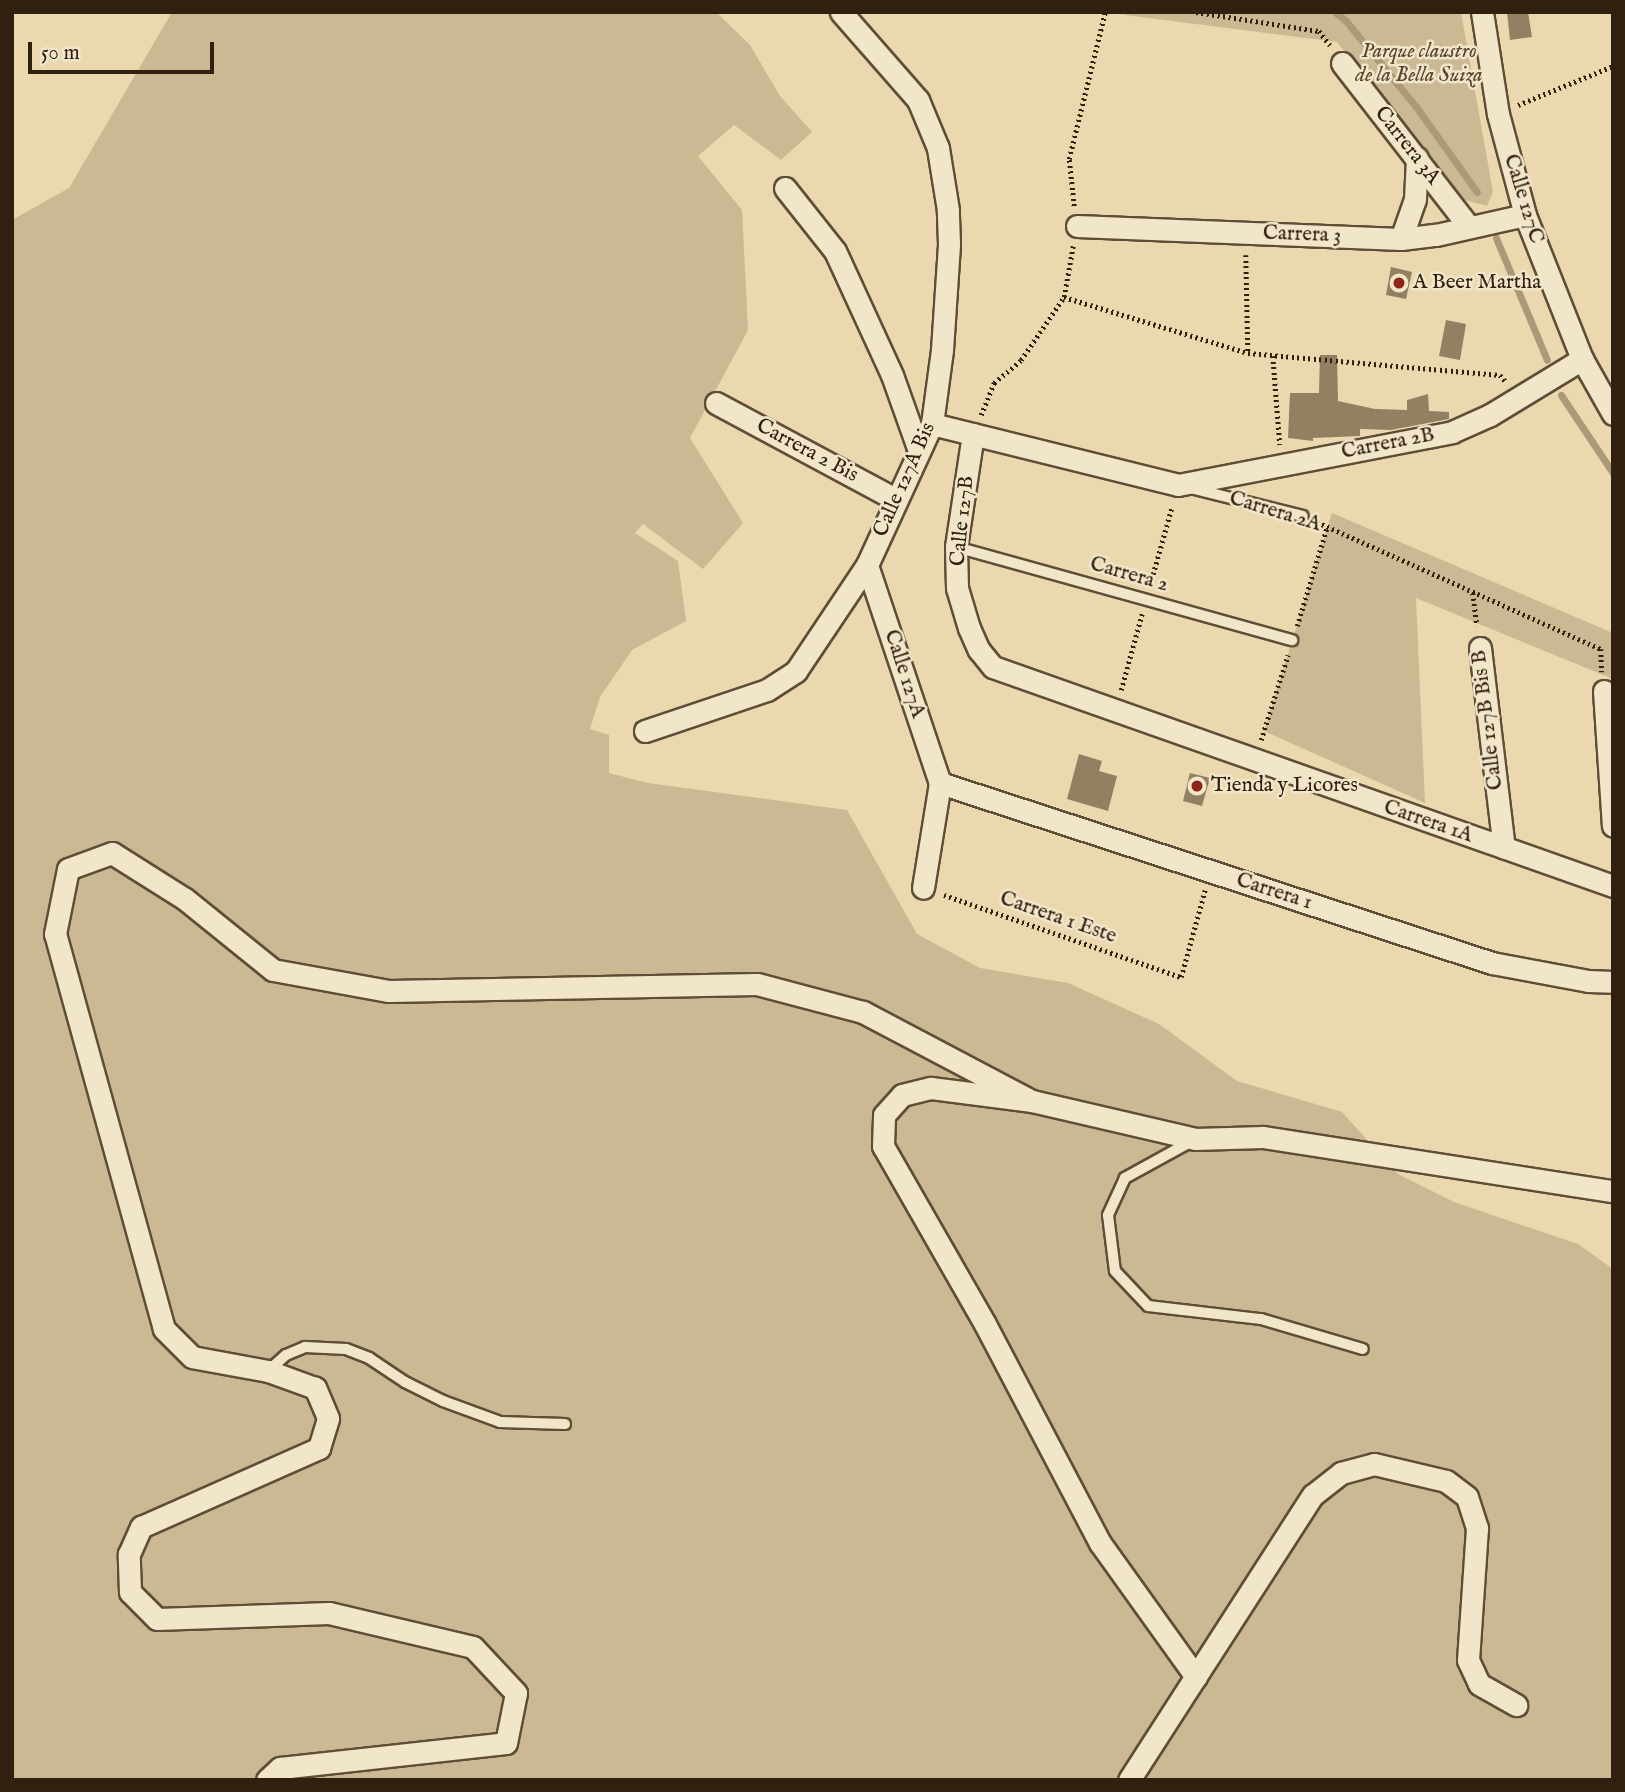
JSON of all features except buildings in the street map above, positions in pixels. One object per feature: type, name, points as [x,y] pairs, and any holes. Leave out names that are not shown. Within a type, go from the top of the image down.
[{"type":"street","name":"Calle 127A Bis","points":[[645,731],[767,690],[796,671],[867,565],[932,424],[942,350],[949,244],[948,210],[938,148],[918,100],[841,12]]},
{"type":"street","name":"Calle 127C","points":[[1482,12],[1498,114],[1525,215],[1582,359],[1613,414]]},
{"type":"street","name":"Carrera 3A","points":[[1342,62],[1469,227]]},
{"type":"street","points":[[1401,239],[1415,199],[1417,158]]},
{"type":"street","points":[[785,188],[835,251],[892,375],[919,452]]},
{"type":"street","name":"Carrera 3","points":[[1077,226],[1401,239],[1525,215]]},
{"type":"street","name":"Carrera 2B","points":[[1178,485],[1452,432],[1520,397],[1582,359]]},
{"type":"street","name":"Carrera 2 Bis","points":[[716,403],[897,500]]},
{"type":"street","name":"Carrera 2A","points":[[932,424],[1178,485]]},
{"type":"street","name":"Calle 127B","points":[[973,434],[956,547],[957,588],[979,650],[993,667],[1006,674]]},
{"type":"street","name":"Calle 127A","points":[[867,565],[940,783]]},
{"type":"street","name":"Calle 127B Bis B","points":[[1480,648],[1504,848]]},
{"type":"street","name":"Carrera 1A","points":[[1006,674],[1613,886]]},
{"type":"street","points":[[1604,691],[1613,826]]},
{"type":"street","points":[[923,888],[940,783]]},
{"type":"street","name":"Carrera 1","points":[[940,783],[1492,963],[1588,981],[1613,982]]},
{"type":"street","points":[[267,1780],[281,1768],[506,1743],[516,1693],[472,1647],[329,1613],[157,1619],[130,1592],[129,1554],[141,1527],[319,1448],[328,1418],[315,1388],[268,1371],[192,1357],[164,1329],[55,934],[68,869],[112,853],[185,899],[273,970],[390,991],[757,984],[863,1013],[1032,1101]]},
{"type":"street","points":[[1196,1677],[1100,1543],[985,1324],[883,1146],[884,1115],[902,1095],[931,1088],[1032,1101],[1195,1139],[1263,1137],[1613,1191]]},
{"type":"street","points":[[1129,1780],[1314,1495],[1341,1473],[1374,1464],[1446,1481],[1467,1497],[1477,1528],[1468,1660],[1479,1684],[1516,1705]]},
{"type":"lane","name":"Carrera 2A","points":[[1178,485],[1303,516]]},
{"type":"lane","name":"Carrera 2","points":[[956,547],[1292,640]]},
{"type":"lane","points":[[1195,1139],[1125,1178],[1108,1215],[1115,1271],[1148,1306],[1261,1319],[1363,1349]]},
{"type":"lane","points":[[268,1371],[286,1355],[305,1348],[346,1349],[369,1358],[405,1382],[443,1401],[500,1422],[565,1424]]},
{"type":"path","points":[[1196,12],[1319,31],[1342,62]]},
{"type":"path","points":[[1498,114],[1613,66]]},
{"type":"path","points":[[1245,233],[1248,354]]},
{"type":"path","points":[[1064,297],[1248,354],[1500,375],[1520,397]]},
{"type":"path","points":[[1273,356],[1281,465]]},
{"type":"path","name":"Carrera 2A","points":[[1303,516],[1601,649]]},
{"type":"path","name":"Calle 127B Bis B","points":[[1473,592],[1480,648]]},
{"type":"path","name":"Carrera 1 Este","points":[[923,888],[1181,977],[1211,871]]},
{"type":"green space","points":[[172,12],[716,12],[750,45],[780,96],[812,132],[781,160],[734,125],[698,156],[742,210],[748,330],[690,438],[743,523],[703,569],[643,524],[635,533],[678,561],[686,621],[632,650],[600,697],[590,729],[609,735],[609,773],[648,783],[847,810],[917,934],[980,968],[1068,983],[1159,1024],[1237,1081],[1342,1112],[1398,1174],[1454,1202],[1578,1244],[1613,1269],[1613,1780],[12,1780],[12,220],[69,188]]},
{"type":"green space","name":"Parque claustro de la Bella Suiza","points":[[1124,12],[1461,12],[1493,192],[1487,206],[1465,200],[1447,181],[1337,42],[1125,15]]},
{"type":"green space","points":[[1332,513],[1613,633],[1613,679],[1416,598],[1425,803],[1264,731]]},
{"type":"waterway","points":[[1335,12],[1346,21],[1417,108],[1477,192]]},
{"type":"waterway","points":[[1496,238],[1547,360]]},
{"type":"waterway","points":[[1561,395],[1613,473]]},
{"type":"place","name":"A Beer Martha","points":[[1399,283]]},
{"type":"place","name":"Tienda y Licores","points":[[1197,786]]}]
